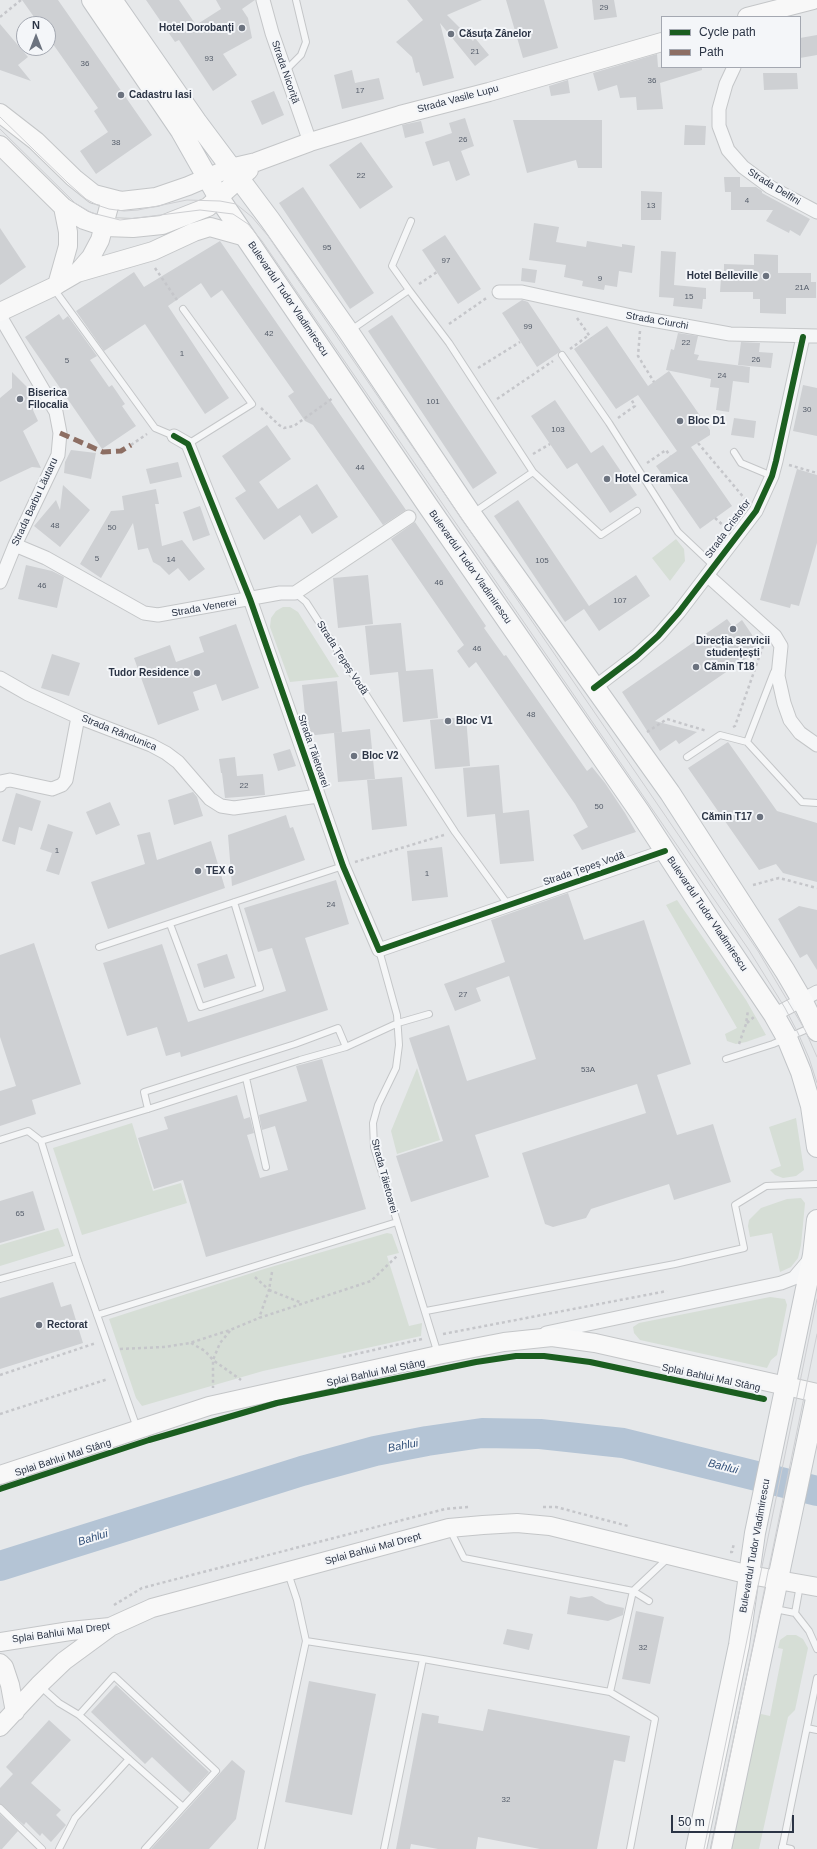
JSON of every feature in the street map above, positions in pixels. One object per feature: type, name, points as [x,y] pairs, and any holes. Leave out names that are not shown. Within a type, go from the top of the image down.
[{"type":"main road","name":"Bulevardul Tudor Vladimirescu","points":[[92,0],[181,131],[219,198],[665,851],[766,1014],[787,1038],[801,1072],[811,1106],[817,1147]]},
{"type":"main road","points":[[112,0],[196,121],[348,331],[471,514],[670,793],[810,996],[816,1028]]},
{"type":"main road","points":[[751,16],[813,0]]},
{"type":"main road","name":"Strada Vasile Lupu","points":[[0,113],[36,141],[74,178],[94,194],[121,202],[156,197],[207,178],[235,173],[256,162],[310,142],[400,115],[661,42]]},
{"type":"main road","points":[[0,146],[63,207],[84,220],[104,227],[133,228],[162,225],[208,207],[219,198],[235,173]]},
{"type":"main road","points":[[77,273],[91,257],[100,240],[111,199]]},
{"type":"main road","points":[[55,286],[68,246],[68,232],[63,207]]},
{"type":"main road","points":[[0,312],[55,286],[77,273],[153,251],[194,232],[210,227],[246,237]]},
{"type":"main road","name":"Bulevardul Tudor Vladimirescu","points":[[696,1849],[739,1645],[755,1533],[810,1281],[815,1253],[817,1220]]},
{"type":"main road","points":[[0,1475],[209,1406],[438,1354],[504,1342],[552,1337],[595,1343],[787,1385],[817,1393],[721,1849]]},
{"type":"main road","name":"Splai Bahlui Mal Drept","points":[[0,1642],[70,1631],[110,1628],[152,1608],[450,1528],[517,1523],[550,1526],[750,1575],[809,1585]]},
{"type":"main road","points":[[0,1727],[39,1685],[64,1661],[110,1628]]},
{"type":"main road","points":[[0,1663],[4,1667],[10,1686],[15,1712]]},
{"type":"street","name":"Strada Nicoriță","points":[[264,0],[285,71],[310,142]]},
{"type":"street","name":"Strada Delfini","points":[[734,68],[726,84],[718,109],[719,126],[728,150],[743,167],[770,187],[817,212]]},
{"type":"street","name":"Strada Ciurchi","points":[[494,294],[522,292],[641,318],[730,334],[803,337],[817,336]]},
{"type":"street","name":"Strada Barbu Lăutaru","points":[[0,316],[56,412],[60,433],[58,455],[15,545],[0,582]]},
{"type":"street","name":"Strada Cristofor","points":[[594,688],[636,656],[658,636],[679,612],[756,511],[772,476],[803,337]]},
{"type":"street","points":[[174,436],[188,444]]},
{"type":"street","name":"Strada Tăietoarei","points":[[188,444],[250,599],[343,866],[379,950]]},
{"type":"street","points":[[295,593],[409,516]]},
{"type":"street","name":"Strada Venerei","points":[[15,545],[46,558],[144,612],[153,615],[167,614],[280,593],[295,593]]},
{"type":"street","points":[[710,570],[775,636],[781,646],[778,676],[784,703],[790,720],[800,733],[817,745]]},
{"type":"street","name":"Strada Rândunica","points":[[0,678],[28,694],[78,717],[151,745],[166,753],[178,762],[210,799],[221,806],[234,808],[318,796]]},
{"type":"street","points":[[0,785],[1,782],[10,780],[52,790],[62,785],[66,780],[78,717]]},
{"type":"street","name":"Strada Țepeș Vodă","points":[[509,906],[665,851]]},
{"type":"street","points":[[379,950],[509,906]]},
{"type":"street","points":[[766,1014],[810,996]]},
{"type":"street","points":[[504,1342],[781,1283],[794,1278],[815,1253]]},
{"type":"lane","points":[[285,71],[301,55],[306,42],[296,0]]},
{"type":"lane","points":[[411,221],[392,266],[440,331],[533,472],[601,535],[637,511]]},
{"type":"lane","points":[[55,286],[154,428],[174,436]]},
{"type":"lane","points":[[348,331],[409,290]]},
{"type":"lane","points":[[183,309],[252,404],[188,444]]},
{"type":"lane","points":[[562,355],[609,423],[637,470],[678,532],[710,570]]},
{"type":"lane","points":[[734,452],[741,463],[772,476]]},
{"type":"lane","points":[[471,514],[533,472]]},
{"type":"lane","name":"Strada Țepeș Vodă","points":[[295,593],[306,602],[455,832],[509,906]]},
{"type":"lane","points":[[747,742],[780,657]]},
{"type":"lane","points":[[687,757],[720,735],[747,742],[802,802],[817,803]]},
{"type":"lane","points":[[99,947],[343,866]]},
{"type":"lane","points":[[170,924],[201,1007],[260,988],[234,902]]},
{"type":"lane","name":"Strada Tăietoarei","points":[[379,950],[398,1023],[398,1057],[396,1068],[378,1105],[373,1123],[374,1147],[426,1311],[438,1354]]},
{"type":"lane","points":[[41,1141],[346,1047],[398,1023],[429,1014]]},
{"type":"lane","points":[[148,1109],[144,1092],[288,1046],[338,1028],[346,1047]]},
{"type":"lane","points":[[726,1059],[816,1028]]},
{"type":"lane","points":[[246,1078],[266,1167]]},
{"type":"lane","points":[[0,1140],[28,1130],[41,1141],[77,1258],[137,1430]]},
{"type":"lane","points":[[426,1311],[675,1264],[744,1248],[735,1205],[766,1186],[817,1184]]},
{"type":"lane","points":[[97,1315],[273,1259],[397,1222]]},
{"type":"lane","points":[[0,1279],[77,1258]]},
{"type":"lane","points":[[450,1528],[464,1558],[633,1591],[649,1601]]},
{"type":"lane","points":[[610,1692],[633,1591],[670,1556]]},
{"type":"lane","points":[[261,1849],[306,1641],[297,1600],[288,1571]]},
{"type":"lane","points":[[795,1613],[809,1585]]},
{"type":"lane","points":[[772,1608],[795,1613],[809,1631],[817,1649]]},
{"type":"lane","points":[[306,1641],[423,1659],[610,1692],[655,1719],[630,1849]]},
{"type":"lane","points":[[384,1849],[423,1659]]},
{"type":"lane","points":[[79,1715],[114,1676],[216,1771],[145,1849]]},
{"type":"lane","points":[[791,1849],[782,1848],[817,1678]]},
{"type":"lane","points":[[39,1685],[59,1703],[79,1715],[183,1807]]},
{"type":"lane","points":[[807,1728],[817,1730]]},
{"type":"lane","points":[[59,1849],[75,1818],[129,1759]]},
{"type":"lane","points":[[0,1808],[42,1849]]},
{"type":"path","points":[[0,17],[21,0]]},
{"type":"path","points":[[151,263],[183,309]]},
{"type":"path","points":[[409,290],[437,272]]},
{"type":"path","points":[[440,331],[494,294]]},
{"type":"path","points":[[641,318],[638,356],[654,382]]},
{"type":"path","points":[[489,404],[589,335]]},
{"type":"path","points":[[469,374],[520,342]]},
{"type":"path","points":[[252,404],[265,410],[279,425],[284,428],[294,426],[347,387]]},
{"type":"path","points":[[609,423],[636,406],[631,399]]},
{"type":"path","points":[[131,445],[154,428]]},
{"type":"path","points":[[698,443],[756,511]]},
{"type":"path","points":[[525,460],[550,444]]},
{"type":"path","points":[[637,470],[666,450],[670,456]]},
{"type":"path","points":[[776,461],[817,473]]},
{"type":"path","points":[[642,735],[667,719],[720,735],[735,726],[764,649],[761,622]]},
{"type":"path","points":[[343,866],[455,832]]},
{"type":"path","points":[[753,885],[779,878],[817,888]]},
{"type":"path","points":[[735,1055],[746,1024],[766,1014]]},
{"type":"path","points":[[109,1348],[146,1349],[190,1342],[230,1330],[302,1303],[371,1281],[406,1248]]},
{"type":"path","points":[[259,1318],[270,1290],[273,1259]]},
{"type":"path","points":[[246,1268],[270,1290],[302,1303]]},
{"type":"path","points":[[213,1388],[214,1360],[220,1343],[230,1330]]},
{"type":"path","points":[[0,1375],[106,1340]]},
{"type":"path","points":[[190,1342],[205,1351],[214,1360],[241,1380]]},
{"type":"path","points":[[0,1414],[118,1376]]},
{"type":"shaded area","points":[[676,539],[684,549],[685,561],[670,581],[652,558]]},
{"type":"shaded area","points":[[283,607],[290,607],[298,612],[339,677],[290,682],[270,627],[271,618],[276,611]]},
{"type":"shaded area","points":[[677,900],[746,1000],[766,1035],[736,1044],[727,1041],[725,1034],[737,1028],[666,905]]},
{"type":"shaded area","points":[[417,1068],[440,1140],[397,1154],[391,1131]]},
{"type":"shaded area","points":[[796,1118],[804,1170],[796,1176],[783,1178],[775,1175],[770,1170],[781,1166],[769,1127]]},
{"type":"shaded area","points":[[132,1123],[153,1191],[181,1183],[187,1203],[82,1235],[53,1148]]},
{"type":"shaded area","points":[[801,1198],[805,1203],[801,1245],[798,1258],[791,1267],[780,1272],[772,1233],[750,1237],[748,1226],[749,1220],[761,1208],[787,1199]]},
{"type":"shaded area","points":[[58,1228],[65,1246],[0,1266],[0,1245]]},
{"type":"shaded area","points":[[387,1233],[392,1234],[399,1253],[387,1256],[409,1326],[422,1323],[421,1336],[263,1371],[142,1406],[136,1398],[109,1319],[264,1269]]},
{"type":"shaded area","points":[[770,1297],[785,1299],[787,1305],[777,1355],[771,1360],[767,1368],[640,1340],[634,1333],[633,1327],[639,1323]]},
{"type":"shaded area","points":[[787,1635],[796,1635],[803,1639],[808,1648],[795,1710],[788,1717],[759,1849],[726,1849],[755,1720],[761,1714],[770,1716],[783,1649],[778,1648],[780,1640]]},
{"type":"building","points":[[22,0],[58,0],[152,135],[96,174],[80,151],[108,132],[94,111],[98,108],[56,48],[56,16],[33,16]]},
{"type":"building","points":[[146,0],[179,0],[196,25],[221,9],[216,0],[255,0],[242,9],[248,18],[252,38],[223,54],[237,75],[213,91],[179,40],[175,42]]},
{"type":"building","points":[[407,0],[482,0],[447,15],[473,41],[475,38],[489,55],[475,66],[440,23],[454,78],[423,86],[419,72],[416,73],[412,57],[396,42],[423,20]]},
{"type":"building","points":[[506,0],[544,0],[558,48],[523,58]]},
{"type":"building","points":[[592,0],[614,0],[617,17],[594,20]]},
{"type":"building","points":[[0,24],[16,43],[16,56],[28,57],[18,65],[31,81],[0,70]]},
{"type":"building","points":[[817,35],[817,55],[801,58],[801,38]]},
{"type":"building","points":[[657,54],[658,67],[661,68],[702,68],[702,70],[660,83],[663,109],[637,110],[636,97],[620,98],[617,85],[598,91],[593,73]]},
{"type":"building","points":[[352,70],[355,83],[379,78],[384,99],[342,109],[334,75]]},
{"type":"building","points":[[763,73],[797,73],[798,89],[764,90]]},
{"type":"building","points":[[568,80],[570,93],[551,96],[549,86]]},
{"type":"building","points":[[274,91],[284,115],[262,125],[251,101]]},
{"type":"building","points":[[465,118],[474,146],[461,151],[470,175],[456,181],[449,161],[433,166],[425,142],[452,133],[449,123]]},
{"type":"building","points":[[513,120],[602,120],[602,168],[578,168],[576,160],[527,173]]},
{"type":"building","points":[[421,121],[424,133],[405,138],[402,125]]},
{"type":"building","points":[[685,125],[706,126],[705,145],[684,145]]},
{"type":"building","points":[[361,142],[393,187],[360,209],[329,165]]},
{"type":"building","points":[[724,177],[740,177],[740,187],[756,187],[762,191],[762,193],[810,219],[800,236],[790,230],[789,233],[766,221],[773,210],[731,210],[731,192],[725,192]]},
{"type":"building","points":[[303,187],[374,293],[350,309],[279,203]]},
{"type":"building","points":[[641,191],[662,192],[661,220],[641,220]]},
{"type":"building","points":[[534,223],[559,227],[556,242],[586,247],[587,241],[622,247],[622,244],[635,246],[632,273],[619,271],[617,287],[605,285],[604,290],[582,286],[583,281],[564,277],[566,265],[529,260]]},
{"type":"building","points":[[0,228],[26,267],[0,285]]},
{"type":"building","points":[[445,235],[481,289],[458,304],[422,250]]},
{"type":"building","points":[[220,241],[406,510],[383,525],[313,425],[305,421],[288,396],[294,392],[222,290],[211,298],[201,283],[168,306],[229,398],[205,414],[145,324],[104,351],[76,311],[134,272],[144,287]]},
{"type":"building","points":[[661,251],[676,252],[674,285],[706,288],[706,299],[703,299],[702,309],[673,306],[674,298],[659,297]]},
{"type":"building","points":[[754,254],[778,255],[778,273],[811,273],[811,282],[816,282],[816,298],[786,298],[786,314],[760,313],[760,299],[753,299],[753,292],[720,292],[721,278],[724,278],[724,264],[754,265]]},
{"type":"building","points":[[522,268],[537,270],[535,283],[521,281]]},
{"type":"building","points":[[522,300],[528,302],[561,351],[537,367],[502,313]]},
{"type":"building","points":[[59,314],[63,320],[68,316],[97,356],[90,360],[109,387],[112,385],[125,404],[122,406],[136,426],[102,449],[25,337]]},
{"type":"building","points":[[392,315],[497,473],[473,489],[368,331]]},
{"type":"building","name":"Bloc D1","points":[[607,326],[648,386],[669,371],[710,430],[710,435],[691,447],[732,506],[700,529],[656,466],[677,451],[638,395],[616,409],[574,349]]},
{"type":"building","points":[[678,333],[698,336],[694,354],[699,355],[697,360],[750,367],[749,383],[733,381],[729,412],[716,410],[719,388],[710,387],[711,379],[666,370],[671,349],[674,350]]},
{"type":"building","points":[[741,342],[760,343],[759,352],[773,353],[771,368],[738,365]]},
{"type":"building","points":[[12,372],[26,386],[37,403],[33,410],[38,421],[23,431],[41,468],[32,467],[0,482],[0,398],[12,388]]},
{"type":"building","points":[[803,385],[817,388],[817,436],[793,431]]},
{"type":"building","points":[[555,400],[591,453],[603,445],[637,495],[610,513],[577,463],[567,469],[531,416]]},
{"type":"building","points":[[734,418],[756,421],[754,438],[731,435]]},
{"type":"building","points":[[267,425],[291,459],[259,482],[278,509],[317,484],[338,517],[312,534],[300,515],[264,540],[235,498],[246,491],[222,456]]},
{"type":"building","points":[[71,450],[96,453],[91,479],[64,473],[65,462]]},
{"type":"building","points":[[178,462],[182,477],[150,484],[146,469]]},
{"type":"building","points":[[797,469],[817,475],[817,543],[799,606],[791,604],[790,608],[760,600]]},
{"type":"building","points":[[63,485],[90,510],[60,547],[34,526],[56,500],[60,510]]},
{"type":"building","points":[[156,489],[159,504],[155,504],[162,546],[182,540],[205,569],[189,581],[178,568],[169,575],[160,566],[153,562],[148,548],[138,550],[133,523],[101,578],[80,564],[111,511],[124,510],[122,496]]},
{"type":"building","points":[[518,500],[589,606],[636,575],[650,596],[599,631],[584,609],[565,622],[494,516]]},
{"type":"building","points":[[200,506],[210,535],[193,541],[183,512]]},
{"type":"building","points":[[415,522],[486,626],[484,628],[504,656],[506,655],[587,771],[592,767],[605,783],[636,832],[582,850],[573,835],[588,827],[575,804],[476,662],[469,668],[457,651],[464,645],[391,539]]},
{"type":"building","points":[[26,565],[52,571],[64,577],[57,608],[18,599]]},
{"type":"building","points":[[368,575],[373,624],[338,628],[333,578]]},
{"type":"building","name":"Cămin T18","points":[[727,619],[733,627],[742,620],[761,648],[655,721],[697,732],[679,744],[676,740],[660,751],[622,692]]},
{"type":"building","points":[[401,623],[406,671],[433,669],[438,718],[403,722],[398,672],[370,675],[365,626]]},
{"type":"building","name":"Tudor Residence","points":[[236,624],[259,688],[222,701],[216,684],[193,692],[199,710],[158,725],[134,658],[170,645],[176,662],[204,652],[199,637]]},
{"type":"building","points":[[52,654],[80,663],[69,696],[41,688]]},
{"type":"building","points":[[337,681],[342,732],[307,736],[302,685]]},
{"type":"building","points":[[466,717],[470,766],[435,769],[430,720]]},
{"type":"building","points":[[370,729],[375,779],[338,782],[334,733]]},
{"type":"building","name":"Cămin T17","points":[[728,742],[777,811],[817,823],[817,882],[783,873],[776,864],[759,870],[688,768]]},
{"type":"building","points":[[290,749],[296,766],[278,771],[273,754]]},
{"type":"building","points":[[235,757],[237,776],[263,774],[265,795],[225,798],[219,759]]},
{"type":"building","points":[[499,765],[503,813],[529,810],[534,861],[500,864],[495,814],[467,817],[463,768]]},
{"type":"building","points":[[402,777],[407,826],[372,830],[367,780]]},
{"type":"building","points":[[193,792],[197,797],[203,816],[174,825],[168,800]]},
{"type":"building","points":[[16,793],[41,801],[32,831],[19,827],[15,845],[2,841]]},
{"type":"building","points":[[110,802],[120,825],[96,835],[86,812]]},
{"type":"building","points":[[286,815],[290,828],[293,827],[305,860],[232,886],[228,835]]},
{"type":"building","points":[[48,824],[73,832],[59,875],[46,871],[52,853],[40,849]]},
{"type":"building","name":"TEX 6","points":[[150,832],[157,860],[211,841],[225,888],[108,929],[91,882],[145,864],[137,835]]},
{"type":"building","points":[[442,847],[448,897],[412,901],[407,851]]},
{"type":"building","points":[[336,880],[349,924],[305,938],[328,1010],[181,1057],[180,1052],[166,1056],[157,1027],[127,1036],[103,963],[162,944],[188,1022],[286,991],[272,948],[258,952],[244,908]]},
{"type":"building","points":[[568,893],[584,940],[644,920],[691,1064],[657,1075],[677,1135],[713,1124],[731,1182],[674,1200],[669,1184],[591,1209],[586,1218],[553,1227],[545,1224],[522,1153],[646,1113],[637,1084],[475,1135],[489,1177],[411,1202],[396,1156],[443,1141],[409,1038],[449,1025],[467,1081],[536,1059],[509,976],[476,988],[481,1001],[455,1011],[444,984],[505,962],[491,920]]},
{"type":"building","points":[[799,906],[817,910],[817,970],[807,954],[800,958],[778,919]]},
{"type":"building","points":[[34,943],[81,1084],[32,1100],[36,1114],[0,1126],[0,1091],[16,1086],[0,1037],[0,955]]},
{"type":"building","points":[[227,954],[235,978],[204,988],[197,964]]},
{"type":"building","points":[[322,1059],[366,1209],[206,1257],[183,1180],[154,1189],[138,1138],[168,1129],[164,1117],[237,1095],[244,1119],[250,1117],[254,1133],[247,1135],[260,1178],[288,1170],[275,1126],[262,1130],[259,1115],[307,1101],[296,1066]]},
{"type":"building","points":[[33,1191],[45,1230],[0,1243],[0,1201]]},
{"type":"building","name":"Rectorat","points":[[53,1282],[61,1307],[71,1304],[83,1343],[0,1369],[0,1298]]},
{"type":"building","points":[[570,1596],[579,1598],[592,1596],[606,1604],[624,1608],[623,1615],[608,1621],[567,1614]]},
{"type":"building","points":[[636,1611],[664,1617],[650,1684],[622,1679]]},
{"type":"building","points":[[507,1629],[533,1634],[529,1650],[503,1644]]},
{"type":"building","points":[[309,1681],[376,1694],[352,1815],[285,1802]]},
{"type":"building","points":[[116,1685],[209,1772],[190,1793],[152,1757],[145,1764],[91,1712]]},
{"type":"building","points":[[488,1709],[630,1736],[625,1762],[614,1760],[597,1849],[540,1849],[478,1837],[476,1849],[438,1849],[411,1844],[410,1849],[396,1849],[422,1713],[439,1716],[438,1723],[483,1731]]},
{"type":"building","points":[[49,1720],[71,1740],[31,1783],[61,1810],[56,1815],[66,1825],[51,1842],[42,1833],[40,1836],[26,1822],[24,1825],[0,1804],[0,1788],[13,1774],[6,1767]]},
{"type":"building","points":[[232,1760],[245,1771],[236,1819],[209,1849],[151,1849]]},
{"type":"building","points":[[0,1814],[18,1831],[2,1849],[0,1849]]},
{"type":"waterway","name":"Bahlui","points":[[0,1566],[302,1471],[375,1451],[427,1441],[482,1433],[540,1434],[623,1443],[817,1491]]},
{"type":"tram line","points":[[0,117],[68,183],[86,199],[97,205],[109,209],[124,211],[138,210],[187,200],[220,201],[236,204],[252,217],[268,236],[758,951],[805,1030],[817,1057]]},
{"type":"tram line","points":[[0,129],[75,203],[92,213],[120,220],[200,210],[233,214],[248,224],[262,241],[749,950],[785,1008],[798,1033],[809,1058],[817,1083]]},
{"type":"tram line","points":[[704,1849],[817,1299]]},
{"type":"tram line","points":[[711,1849],[817,1334]]},
{"type":"marked path","points":[[60,433],[103,452],[121,451],[131,445]]},
{"type":"cycle path","points":[[594,688],[636,656],[658,636],[679,612],[756,511],[772,476],[803,337]]},
{"type":"cycle path","points":[[174,436],[188,444],[250,599],[343,866],[379,950],[665,851]]},
{"type":"cycle path","name":"Splai Bahlui Mal Stâng","points":[[0,1489],[149,1440],[277,1403],[476,1362],[516,1356],[544,1356],[590,1362],[764,1399]]},
{"type":"place","name":"Hotel Dorobanți","points":[[242,28]]},
{"type":"place","name":"Căsuța Zânelor","points":[[451,34]]},
{"type":"place","name":"Cadastru Iasi","points":[[121,95]]},
{"type":"place","name":"Hotel Belleville","points":[[766,276]]},
{"type":"place","name":"Biserica Filocalia","points":[[20,399]]},
{"type":"place","name":"Bloc D1","points":[[680,421]]},
{"type":"place","name":"Hotel Ceramica","points":[[607,479]]},
{"type":"place","name":"Direcția servicii studențești","points":[[733,629]]},
{"type":"place","name":"Cămin T18","points":[[696,667]]},
{"type":"place","name":"Tudor Residence","points":[[197,673]]},
{"type":"place","name":"Bloc V1","points":[[448,721]]},
{"type":"place","name":"Bloc V2","points":[[354,756]]},
{"type":"place","name":"Cămin T17","points":[[760,817]]},
{"type":"place","name":"TEX 6","points":[[198,871]]},
{"type":"place","name":"Rectorat","points":[[39,1325]]}]
